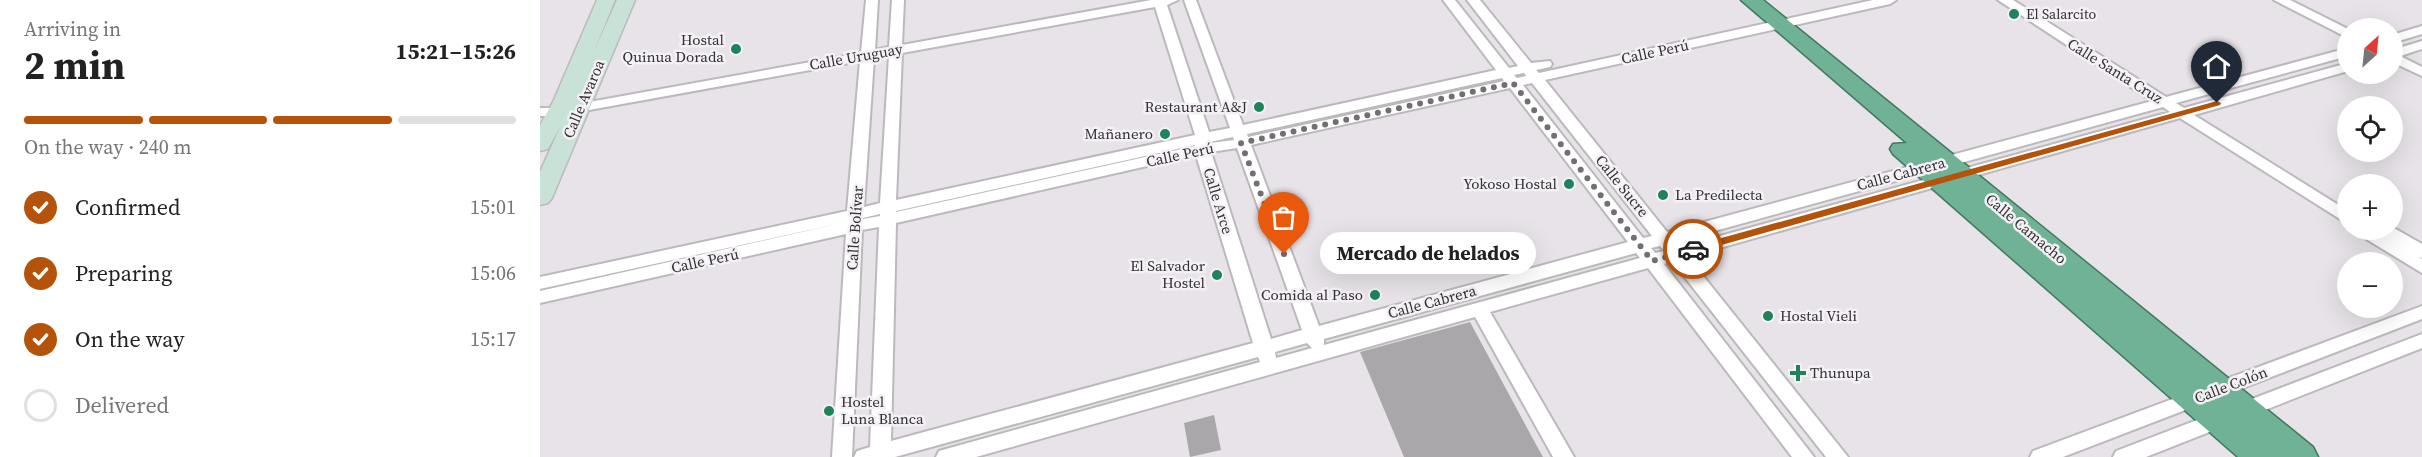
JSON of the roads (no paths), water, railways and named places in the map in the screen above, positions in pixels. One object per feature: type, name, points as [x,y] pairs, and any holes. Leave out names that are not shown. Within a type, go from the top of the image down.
[{"type":"highway","name":"Calle Camacho","points":[[1728,0],[1762,18],[1942,171],[2192,399],[2261,457]]},
{"type":"highway","name":"Calle Camacho","points":[[1942,171],[2219,389],[2301,457]]},
{"type":"main road","name":"Calle Avaroa","points":[[540,198],[561,106],[606,0]]},
{"type":"main road","name":"Calle Avaroa","points":[[540,144],[626,0]]},
{"type":"street","name":"Calle Bolívar","points":[[842,457],[855,220],[872,0]]},
{"type":"street","name":"Calle Bolívar","points":[[875,456],[898,0]]},
{"type":"street","name":"Calle Uruguay","points":[[896,46],[1128,0]]},
{"type":"street","points":[[1190,0],[1314,334],[1319,353]]},
{"type":"street","name":"Calle Sucre","points":[[1449,0],[1804,457]]},
{"type":"street","name":"Calle Sucre","points":[[1473,0],[1838,457]]},
{"type":"street","name":"Calle Perú","points":[[540,283],[855,220],[1239,137],[1531,73],[1837,0]]},
{"type":"street","name":"Calle Perú","points":[[1762,18],[1890,0]]},
{"type":"street","name":"Calle Santa Cruz","points":[[2004,0],[2337,199]]},
{"type":"street","name":"Calle Santa Cruz","points":[[2021,0],[2337,212]]},
{"type":"street","points":[[2280,0],[2337,28]]},
{"type":"street","points":[[2297,0],[2337,20]]},
{"type":"street","name":"Calle Uruguay","points":[[561,106],[1163,1]]},
{"type":"street","name":"Calle Arce","points":[[1163,1],[1270,367]]},
{"type":"street","points":[[2403,36],[2422,30]]},
{"type":"street","points":[[2403,51],[2422,45]]},
{"type":"street","name":"Calle Cabrera","points":[[2180,106],[2337,56]]},
{"type":"street","points":[[2403,56],[2422,63]]},
{"type":"street","points":[[2403,59],[2422,72]]},
{"type":"street","name":"Calle Cabrera","points":[[875,456],[1665,238],[1942,171],[2180,106],[2337,70]]},
{"type":"street","name":"Calle Cabrera","points":[[946,457],[1652,261],[1942,171]]},
{"type":"street","name":"Calle Perú","points":[[540,297],[855,220]]},
{"type":"street","points":[[2380,240],[2422,267]]},
{"type":"street","points":[[2402,240],[2422,252]]},
{"type":"street","points":[[1480,310],[1564,457]]},
{"type":"street","name":"Calle Colón","points":[[2040,457],[2422,312]]},
{"type":"street","name":"Calle Colón","points":[[2123,457],[2422,341]]},
{"type":"place","name":"El Salarcito","points":[[2014,14]]},
{"type":"place","name":"Hostal Quinua Dorada","points":[[736,49]]},
{"type":"place","name":"Restaurant A&J","points":[[1259,107]]},
{"type":"place","name":"Mañanero","points":[[1165,134]]},
{"type":"place","name":"Yokoso Hostal","points":[[1569,184]]},
{"type":"place","name":"La Predilecta","points":[[1663,195]]},
{"type":"place","name":"Mercado de helados","points":[[1284,254]]},
{"type":"place","name":"El Salvador Hostel","points":[[1217,275]]},
{"type":"place","name":"Comida al Paso","points":[[1375,295]]},
{"type":"place","name":"Hostal Vieli","points":[[1768,316]]},
{"type":"place","name":"Thunupa","points":[[1798,373]]},
{"type":"place","name":"Hostel Luna Blanca","points":[[829,411]]}]
